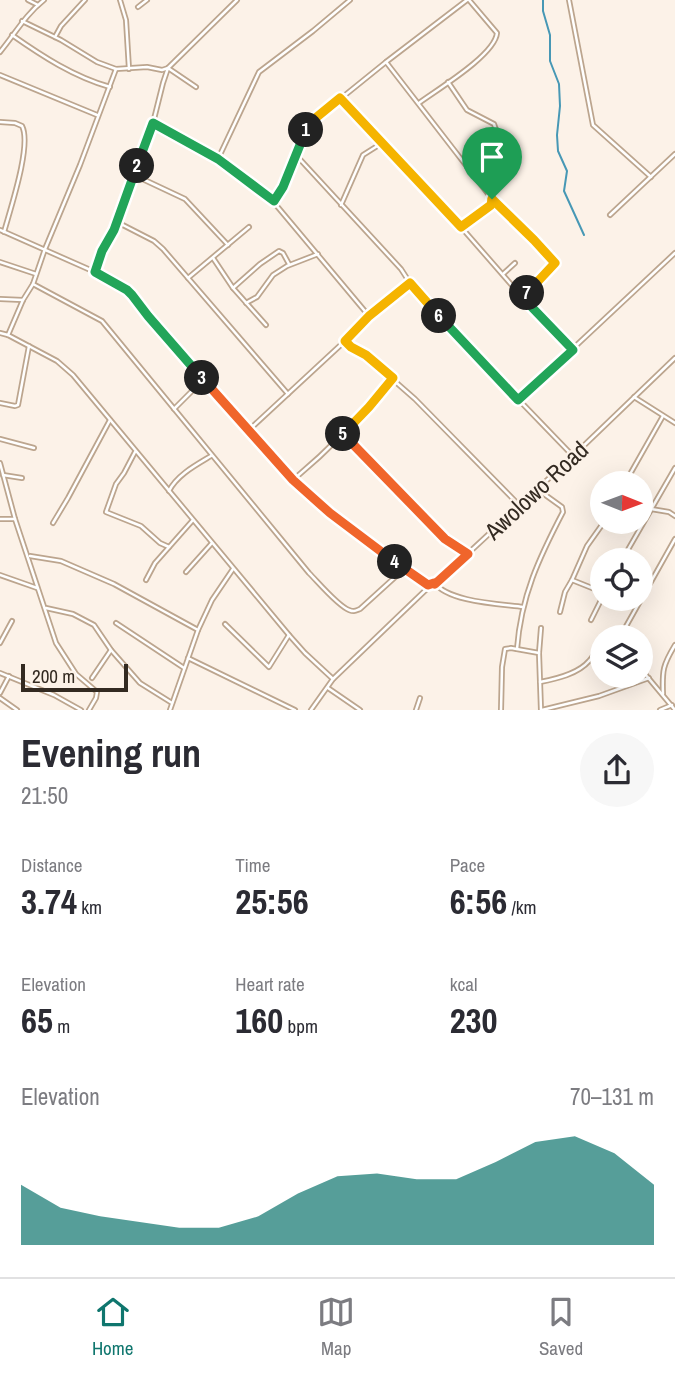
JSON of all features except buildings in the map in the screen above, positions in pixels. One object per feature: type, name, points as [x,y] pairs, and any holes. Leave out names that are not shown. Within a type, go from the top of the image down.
[{"type":"street","points":[[29,0],[38,5]]},
{"type":"street","points":[[0,52],[18,31],[22,21],[44,0]]},
{"type":"street","points":[[55,37],[61,26],[85,0]]},
{"type":"street","points":[[120,0],[126,20],[129,69]]},
{"type":"street","points":[[138,7],[147,0]]},
{"type":"street","points":[[22,21],[97,62],[116,69],[147,67],[162,70],[168,68],[237,0]]},
{"type":"street","points":[[218,159],[260,72],[350,0]]},
{"type":"street","points":[[274,201],[283,187],[307,125],[468,0],[497,33],[497,38],[485,54],[419,103]]},
{"type":"street","points":[[569,0],[593,125],[651,177]]},
{"type":"street","points":[[12,35],[89,81],[110,87]]},
{"type":"street","points":[[386,62],[492,199],[555,263],[523,298]]},
{"type":"street","points":[[168,68],[196,87]]},
{"type":"street","points":[[95,272],[117,222],[153,123],[168,68]]},
{"type":"street","points":[[8,335],[33,284],[116,69]]},
{"type":"street","points":[[0,75],[98,115]]},
{"type":"street","points":[[448,82],[467,110],[494,124],[496,130]]},
{"type":"street","points":[[340,98],[573,350]]},
{"type":"street","points":[[0,122],[22,126],[25,136],[21,165],[2,231],[45,248],[127,290],[293,480],[330,513],[404,569],[428,585],[434,583],[438,588],[460,597],[523,607]]},
{"type":"street","points":[[153,123],[218,159],[274,201],[369,316]]},
{"type":"street","points":[[341,205],[363,155],[382,143]]},
{"type":"street","points":[[610,215],[675,154]]},
{"type":"street","points":[[296,155],[401,269],[461,341],[573,456]]},
{"type":"street","points":[[134,175],[185,199],[228,245]]},
{"type":"street","points":[[491,205],[492,199]]},
{"type":"street","points":[[461,227],[491,205],[498,205]]},
{"type":"street","points":[[117,222],[154,241],[163,249],[288,394]]},
{"type":"street","points":[[188,278],[249,227]]},
{"type":"street","points":[[233,288],[279,251],[289,264]]},
{"type":"street","points":[[518,400],[675,253]]},
{"type":"street","points":[[246,303],[257,297],[273,275],[289,264],[318,254]]},
{"type":"street","points":[[213,258],[233,288],[266,325]]},
{"type":"street","points":[[0,262],[36,274]]},
{"type":"street","points":[[503,274],[515,263]]},
{"type":"street","points":[[249,430],[369,316],[410,283]]},
{"type":"street","points":[[33,284],[102,321],[309,573],[341,605],[350,611],[360,609],[404,569]]},
{"type":"street","points":[[0,299],[23,300]]},
{"type":"street","points":[[0,333],[57,361],[73,375],[289,635],[333,679]]},
{"type":"street","points":[[345,341],[393,378],[440,422],[519,505]]},
{"type":"street","points":[[0,403],[18,405],[29,346]]},
{"type":"street","name":"Awolowo Road","points":[[311,710],[333,679],[675,358]]},
{"type":"street","points":[[293,480],[369,407],[393,378]]},
{"type":"street","points":[[174,410],[203,380]]},
{"type":"street","points":[[634,397],[675,423]]},
{"type":"street","points":[[631,471],[663,416]]},
{"type":"street","points":[[53,523],[110,420]]},
{"type":"street","points":[[342,434],[445,539],[468,554]]},
{"type":"street","points":[[0,439],[34,448]]},
{"type":"street","points":[[136,452],[116,484],[106,512],[141,526],[160,543],[169,547]]},
{"type":"street","points":[[169,491],[182,475],[211,456]]},
{"type":"street","points":[[0,463],[15,519],[56,643],[76,674],[97,692],[89,710]]},
{"type":"street","points":[[653,506],[675,468]]},
{"type":"street","points":[[3,475],[22,478]]},
{"type":"street","points":[[162,483],[171,486]]},
{"type":"street","points":[[517,649],[523,607],[533,573],[564,512],[562,507],[537,489]]},
{"type":"street","points":[[653,509],[675,516]]},
{"type":"street","points":[[0,519],[15,519]]},
{"type":"street","points":[[146,580],[155,563],[193,520]]},
{"type":"street","points":[[560,612],[565,592],[596,534]]},
{"type":"street","points":[[627,625],[675,539]]},
{"type":"street","points":[[186,572],[212,543]]},
{"type":"street","points":[[28,556],[61,561],[114,584],[198,631]]},
{"type":"street","points":[[170,710],[198,631],[212,600],[233,569]]},
{"type":"street","points":[[0,575],[38,588]]},
{"type":"street","points":[[572,580],[590,588]]},
{"type":"street","points":[[46,608],[73,614],[94,625],[111,650],[140,683],[172,703]]},
{"type":"street","points":[[591,620],[596,611]]},
{"type":"street","points":[[0,643],[12,621]]},
{"type":"street","points":[[116,623],[184,668]]},
{"type":"street","points":[[225,624],[269,667],[289,635]]},
{"type":"street","points":[[541,628],[539,653],[542,710],[621,688]]},
{"type":"street","points":[[663,694],[665,662],[675,645]]},
{"type":"street","points":[[501,710],[504,651],[508,648],[539,653]]},
{"type":"street","points":[[92,678],[111,650]]},
{"type":"street","points":[[187,658],[295,710]]},
{"type":"street","points":[[540,682],[554,679],[585,665],[590,658]]},
{"type":"street","points":[[0,673],[54,695],[81,710]]},
{"type":"street","points":[[0,693],[9,676]]},
{"type":"street","points":[[653,683],[675,710]]},
{"type":"street","points":[[328,688],[360,710]]},
{"type":"street","points":[[0,698],[18,710]]},
{"type":"street","points":[[416,710],[420,698]]},
{"type":"street","points":[[660,710],[672,705]]},
{"type":"waterway","points":[[543,0],[543,11],[550,35],[550,61],[559,84],[557,135],[558,151],[567,171],[564,191],[584,235]]},
{"type":"route","points":[[340,98],[461,227],[491,205],[492,199],[555,263],[523,298],[573,350],[518,400],[410,283],[369,316],[345,341],[393,378],[342,434],[445,539],[468,554],[435,584],[428,585],[404,569],[330,513],[293,480],[203,380],[132,295],[95,272],[102,251],[114,230],[153,123],[218,159],[274,201],[283,187],[307,125],[340,98]]}]
